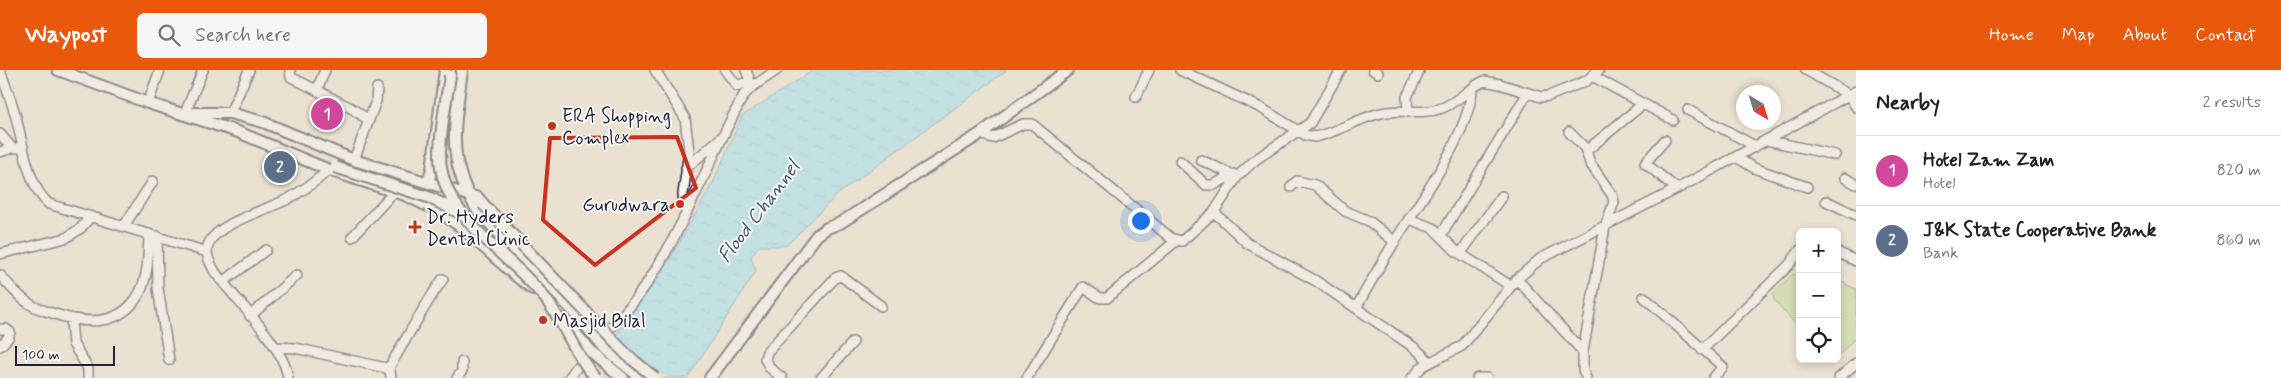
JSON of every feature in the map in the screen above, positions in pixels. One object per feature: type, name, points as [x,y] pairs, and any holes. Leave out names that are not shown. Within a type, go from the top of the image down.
[{"type":"main road","points":[[58,70],[148,103],[185,113],[238,132],[248,130],[332,169],[394,192],[440,212],[461,227],[556,309],[589,350],[623,378]]},
{"type":"main road","points":[[426,181],[443,70]]},
{"type":"main road","points":[[451,70],[440,144],[440,166],[449,195],[461,214],[523,273],[546,299],[583,364],[596,378]]},
{"type":"main road","points":[[462,70],[454,146],[459,174],[468,195],[478,211],[572,310],[601,344],[641,378]]},
{"type":"main road","points":[[710,378],[817,235],[827,228],[840,223],[980,134],[1068,70]]},
{"type":"main road","points":[[185,113],[230,113],[263,122],[354,160],[478,198],[626,355],[655,378]]},
{"type":"main road","points":[[332,169],[428,197],[461,214]]},
{"type":"main road","points":[[381,188],[385,169]]},
{"type":"street","points":[[0,70],[16,116],[23,148],[36,188],[44,200],[49,204],[207,252]]},
{"type":"street","points":[[148,103],[160,70]]},
{"type":"street","points":[[185,113],[203,70]]},
{"type":"street","points":[[230,113],[249,70]]},
{"type":"street","points":[[290,70],[291,77],[351,108],[369,120]]},
{"type":"street","points":[[317,90],[325,70]]},
{"type":"street","points":[[655,70],[685,118],[688,151],[683,194],[684,207],[688,212]]},
{"type":"street","points":[[725,70],[737,86],[750,84],[777,70]]},
{"type":"street","points":[[601,344],[640,294],[688,212],[750,84],[746,70]]},
{"type":"street","points":[[1136,97],[1149,70]]},
{"type":"street","points":[[1180,70],[1261,108],[1308,136],[1315,137],[1377,114],[1423,112],[1440,109],[1484,81],[1535,97],[1550,96],[1597,73],[1643,104],[1673,120]]},
{"type":"street","points":[[1180,161],[1206,185],[1214,185],[1235,176],[1254,160],[1300,131],[1314,118],[1341,70]]},
{"type":"street","points":[[1806,70],[1852,93],[1856,107]]},
{"type":"street","points":[[1408,112],[1407,97],[1419,72]]},
{"type":"street","points":[[354,160],[376,101],[377,88]]},
{"type":"street","points":[[1356,308],[1394,242],[1435,179],[1469,110],[1472,90]]},
{"type":"street","points":[[1413,378],[1418,371],[1430,362],[1462,346],[1517,278],[1540,259],[1677,190],[1852,93]]},
{"type":"street","points":[[1441,235],[1527,94]]},
{"type":"street","points":[[1586,151],[1643,104]]},
{"type":"street","points":[[1688,110],[1755,146]]},
{"type":"street","points":[[980,134],[993,138],[1023,124],[1032,124],[1176,241],[1186,239],[1214,212],[1235,176]]},
{"type":"street","points":[[1569,132],[1586,151],[1590,163],[1614,198],[1614,206],[1605,227],[1583,352],[1583,370],[1586,378]]},
{"type":"street","points":[[0,134],[12,148]]},
{"type":"street","points":[[686,168],[724,136]]},
{"type":"street","points":[[1665,140],[1645,163],[1677,190]]},
{"type":"street","points":[[1766,140],[1835,155]]},
{"type":"street","points":[[0,152],[12,148],[23,148]]},
{"type":"street","points":[[1736,157],[1754,168],[1807,186]]},
{"type":"street","points":[[1201,160],[1235,176]]},
{"type":"street","points":[[288,378],[286,368],[275,347],[223,282],[211,265],[207,252],[211,239],[235,221],[287,199],[308,187],[332,169]]},
{"type":"street","points":[[1845,178],[1856,184]]},
{"type":"street","points":[[124,226],[153,181]]},
{"type":"street","points":[[1291,187],[1297,181],[1315,184],[1345,211],[1369,222],[1394,242]]},
{"type":"street","points":[[352,237],[394,192]]},
{"type":"street","points":[[1460,254],[1502,196]]},
{"type":"street","points":[[1826,201],[1856,215]]},
{"type":"street","points":[[1214,212],[1247,243],[1311,278],[1415,348],[1430,362]]},
{"type":"street","points":[[0,254],[66,238],[82,228],[90,217]]},
{"type":"street","points":[[1409,219],[1433,228],[1460,254],[1511,286]]},
{"type":"street","points":[[0,275],[26,302],[71,320],[110,320],[134,303],[144,283],[153,235]]},
{"type":"street","points":[[153,235],[158,288],[169,360]]},
{"type":"street","points":[[1027,378],[1083,287],[1100,298],[1107,298],[1176,241]]},
{"type":"street","points":[[223,282],[266,250]]},
{"type":"street","points":[[1841,254],[1856,261]]},
{"type":"street","points":[[1702,350],[1789,265],[1796,255]]},
{"type":"street","points":[[250,316],[297,275]]},
{"type":"street","points":[[782,378],[767,364],[765,359],[767,352],[835,278],[841,276],[881,306]]},
{"type":"street","points":[[1517,278],[1583,352]]},
{"type":"street","points":[[388,369],[406,341],[416,318],[443,279]]},
{"type":"street","points":[[1644,297],[1702,350],[1724,366],[1713,378]]},
{"type":"street","points":[[71,320],[73,344],[88,368],[88,378]]},
{"type":"street","points":[[0,329],[6,329],[10,332],[8,338],[0,346]]},
{"type":"street","points":[[820,378],[853,342]]},
{"type":"street","points":[[275,347],[295,348],[388,369],[391,372],[391,378]]},
{"type":"street","points":[[569,378],[589,350]]},
{"type":"street","points":[[457,378],[462,371],[462,362]]},
{"type":"street","points":[[1838,378],[1856,362]]},
{"type":"street","points":[[1477,378],[1487,378]]},
{"type":"highlighted area","points":[[677,137],[696,188],[595,265],[543,220],[550,138]]},
{"type":"green space","points":[[1793,274],[1796,276],[1796,325],[1774,300],[1773,293]]},
{"type":"green space","points":[[1841,282],[1856,289],[1856,337],[1841,353]]},
{"type":"water","name":"Flood Channel","points":[[814,70],[1007,70],[838,194],[786,246],[759,246],[751,257],[756,271],[688,378],[584,378],[660,276],[713,183],[742,116]]},
{"type":"pier","points":[[615,332],[633,352],[667,378],[595,378],[586,371]]},
{"type":"place","name":"Hotel Zam Zam","points":[[327,114]]},
{"type":"place","name":"ERA Shopping Complex","points":[[552,126]]},
{"type":"place","name":"J&K State Cooperative Bank","points":[[280,167]]},
{"type":"place","name":"Gurudwara","points":[[680,204]]},
{"type":"place","name":"Dr. Hyders Dental Clinic","points":[[415,227]]},
{"type":"place","name":"Masjid Bilal","points":[[543,320]]}]
